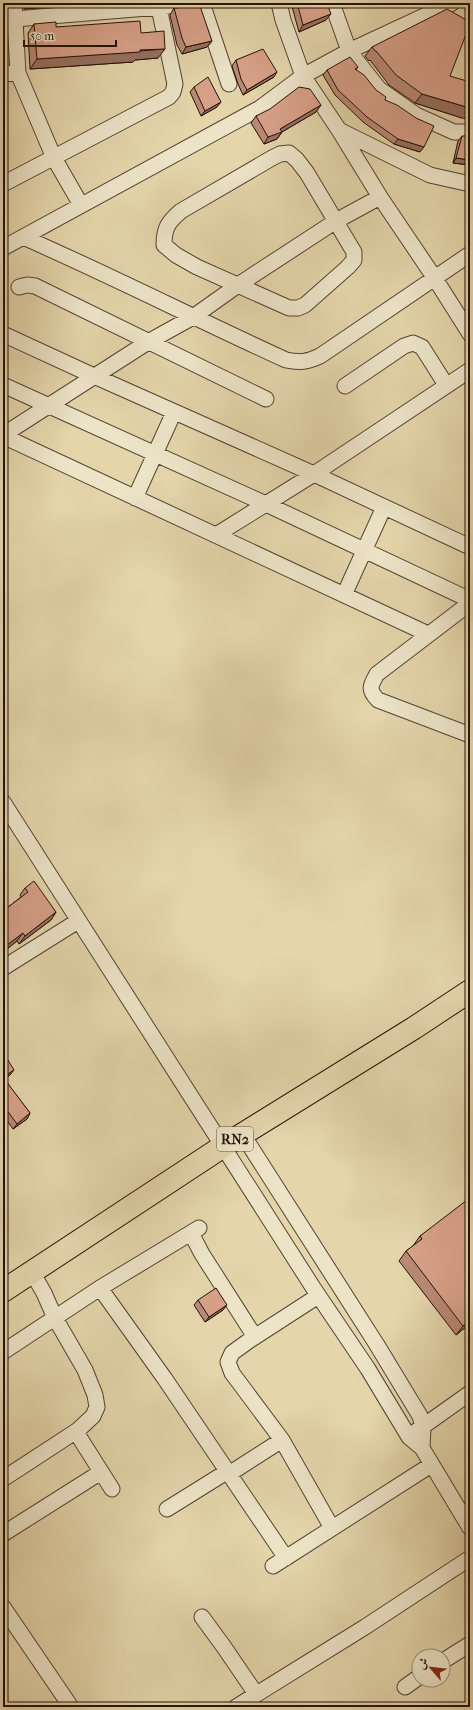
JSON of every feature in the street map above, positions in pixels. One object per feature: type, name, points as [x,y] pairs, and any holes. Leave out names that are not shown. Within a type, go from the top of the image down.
[{"type":"highway","name":"RN2","points":[[3,1291],[222,1147],[470,991]]},
{"type":"street","points":[[14,3],[9,19],[10,74],[54,158],[81,205]]},
{"type":"street","points":[[9,19],[159,5],[197,3]]},
{"type":"street","points":[[202,3],[229,84]]},
{"type":"street","points":[[279,3],[283,20],[304,76],[380,197],[434,277],[470,334]]},
{"type":"street","points":[[332,3],[349,51],[379,89],[416,115],[454,132],[470,132]]},
{"type":"street","points":[[3,248],[260,108],[304,76],[349,51],[452,3]]},
{"type":"street","points":[[3,184],[169,98],[173,92],[175,84],[159,5]]},
{"type":"street","points":[[339,130],[430,175],[470,184]]},
{"type":"street","points":[[289,153],[297,160],[307,173],[354,252],[354,260],[305,305],[298,308],[289,308],[238,285],[197,267],[176,255],[164,245],[164,234],[170,220],[181,211],[272,158],[280,154],[289,153]]},
{"type":"street","points":[[3,435],[148,342],[193,317],[238,285],[336,221],[380,197]]},
{"type":"street","points":[[23,237],[114,278],[193,317],[286,360],[298,363],[309,361],[320,356],[434,277],[470,254]]},
{"type":"street","points":[[19,287],[27,285],[35,286],[266,399]]},
{"type":"street","points":[[3,334],[314,474],[470,547]]},
{"type":"street","points":[[345,386],[404,346],[413,343],[422,347],[446,385]]},
{"type":"street","points":[[216,535],[314,474],[470,370]]},
{"type":"street","points":[[3,385],[266,504],[470,600]]},
{"type":"street","points":[[135,498],[174,412]]},
{"type":"street","points":[[3,435],[428,634]]},
{"type":"street","points":[[344,595],[384,507]]},
{"type":"street","points":[[470,603],[377,674],[371,684],[372,693],[378,700],[470,735]]},
{"type":"street","points":[[3,802],[35,850],[78,921],[117,978],[222,1147],[318,1296],[368,1369],[409,1437],[422,1448],[470,1528]]},
{"type":"street","points":[[3,968],[78,921]]},
{"type":"street","points":[[243,1135],[377,1345],[420,1416],[423,1427],[422,1448]]},
{"type":"street","points":[[3,1352],[100,1288],[195,1230],[206,1260],[255,1337]]},
{"type":"street","points":[[3,1479],[76,1432],[93,1416],[97,1407],[95,1395],[85,1370],[55,1318],[44,1293],[32,1272]]},
{"type":"street","points":[[100,1288],[165,1379],[286,1558]]},
{"type":"street","points":[[318,1296],[232,1353],[229,1357],[228,1366],[282,1440],[332,1528]]},
{"type":"street","points":[[409,1437],[470,1393]]},
{"type":"street","points":[[76,1432],[112,1489]]},
{"type":"street","points":[[167,1509],[282,1440]]},
{"type":"street","points":[[273,1566],[431,1465]]},
{"type":"street","points":[[3,1534],[101,1472]]},
{"type":"street","points":[[236,1707],[365,1627],[470,1558]]},
{"type":"street","points":[[3,1607],[71,1707]]},
{"type":"street","points":[[202,1618],[256,1694]]},
{"type":"street","points":[[451,1656],[470,1644]]},
{"type":"street","points":[[405,1687],[411,1683]]},
{"type":"building","points":[[297,3],[327,3],[331,14],[303,25]]},
{"type":"building","points":[[200,6],[212,41],[186,47],[174,8]]},
{"type":"building","points":[[447,9],[470,22],[450,76],[470,82],[470,108],[422,94],[396,75],[372,47]]},
{"type":"building","points":[[140,21],[141,33],[164,31],[165,49],[37,59],[34,24],[56,22],[56,27]]},
{"type":"building","points":[[263,49],[277,72],[247,90],[241,79],[236,60]]},
{"type":"building","points":[[350,57],[358,67],[355,69],[364,75],[376,90],[386,97],[385,100],[397,105],[416,118],[434,126],[424,147],[398,139],[367,117],[338,90],[327,70]]},
{"type":"building","points":[[208,77],[221,102],[205,111],[194,87]]},
{"type":"building","points":[[299,87],[310,89],[321,105],[280,129],[282,132],[268,137],[256,116],[270,109]]},
{"type":"building","points":[[462,136],[470,136],[470,160],[456,158]]},
{"type":"building","points":[[34,881],[56,912],[25,936],[23,933],[7,945],[3,939],[3,911],[28,892],[25,888]]},
{"type":"building","points":[[3,1052],[14,1070],[3,1077]]},
{"type":"building","points":[[3,1077],[30,1113],[17,1124],[3,1105]]},
{"type":"building","points":[[467,1200],[470,1204],[470,1320],[463,1326],[406,1251],[422,1239],[420,1236]]},
{"type":"building","points":[[216,1288],[227,1305],[209,1317],[198,1300]]}]
